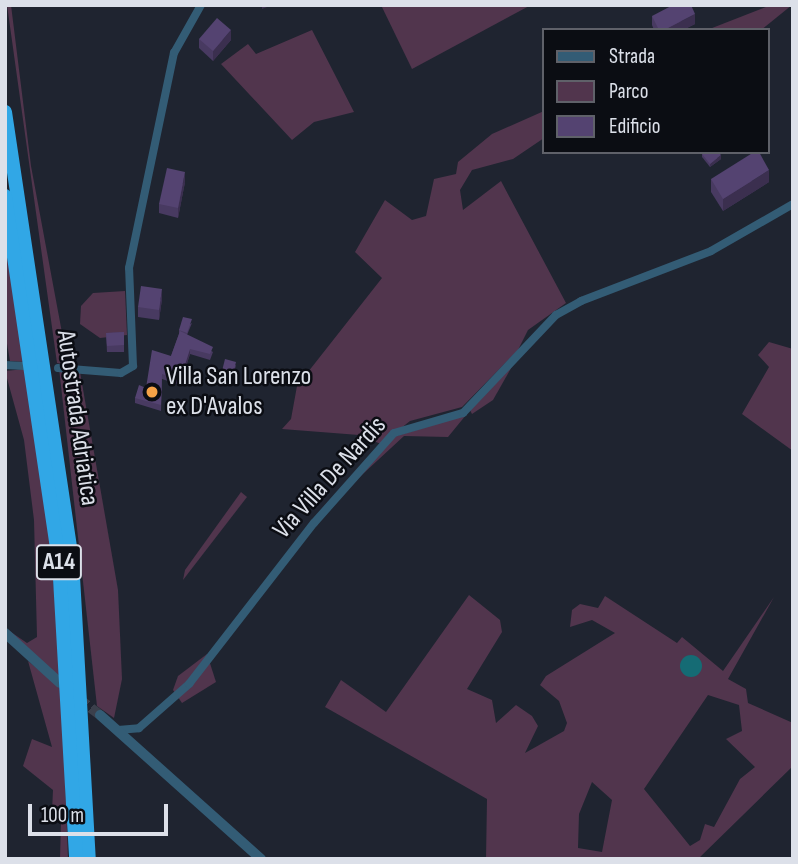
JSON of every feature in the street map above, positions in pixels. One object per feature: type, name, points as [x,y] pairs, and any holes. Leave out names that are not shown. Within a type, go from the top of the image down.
[{"type":"highway","name":"Autostrada Adriatica","points":[[5,112],[72,559],[89,859]]},
{"type":"highway","name":"Autostrada Adriatica","points":[[5,196],[59,561],[76,859]]},
{"type":"street","points":[[58,368],[112,373],[133,366],[129,268],[174,53],[201,5]]},
{"type":"street","name":"Via Villa De Nardis","points":[[118,730],[139,728],[188,684],[314,523],[394,433],[463,413],[564,310],[710,251],[793,205]]},
{"type":"street","points":[[5,365],[24,366]]},
{"type":"street","points":[[5,633],[60,683]]},
{"type":"street","points":[[100,715],[261,859]]},
{"type":"green space","points":[[7,5],[11,5],[31,166],[68,365],[57,363]]},
{"type":"green space","points":[[381,5],[531,5],[412,69]]},
{"type":"green space","points":[[771,5],[792,5],[763,28],[712,28]]},
{"type":"green space","points":[[312,30],[354,112],[314,122],[292,140],[221,64],[248,44],[256,54]]},
{"type":"green space","points":[[542,112],[542,139],[513,159],[472,170],[460,190],[463,210],[501,181],[566,303],[528,330],[518,350],[462,407],[410,421],[381,444],[359,435],[282,429],[291,419],[297,386],[382,278],[355,252],[385,200],[412,220],[426,216],[434,179],[456,174],[458,162],[492,134]]},
{"type":"green space","points":[[5,237],[25,362],[10,361],[5,332]]},
{"type":"green space","points":[[125,291],[127,335],[100,338],[80,324],[81,306],[93,293]]},
{"type":"green space","points":[[769,342],[793,349],[793,451],[742,414],[769,367],[758,355]]},
{"type":"green space","points":[[514,363],[493,400],[472,414],[470,410]]},
{"type":"green space","points":[[59,368],[80,372],[118,590],[122,679],[114,718],[97,706]]},
{"type":"green space","points":[[25,369],[50,542],[62,683],[5,628],[27,643],[37,637],[34,520],[24,440],[5,371]]},
{"type":"green space","points":[[466,415],[448,437],[404,436],[352,484],[393,437]]},
{"type":"green space","points":[[241,492],[247,497],[183,580],[185,570]]},
{"type":"green space","points":[[469,595],[500,620],[502,632],[467,689],[492,700],[496,723],[516,705],[532,716],[538,726],[525,753],[564,731],[567,723],[559,701],[540,685],[546,676],[615,633],[592,620],[570,627],[572,610],[580,604],[598,608],[605,596],[677,643],[682,637],[723,671],[774,597],[728,679],[746,689],[748,703],[793,723],[793,766],[698,859],[486,859],[487,799],[325,707],[341,680],[386,712]],"holes":[[[708,695],[739,705],[742,731],[726,739],[755,767],[740,779],[714,827],[705,824],[700,840],[690,846],[644,789]],[[592,782],[612,800],[602,852],[578,848],[579,814]]]},
{"type":"green space","points":[[207,654],[216,682],[182,703],[173,690],[178,676]]},
{"type":"green space","points":[[28,661],[62,689],[68,859],[60,859],[61,821],[52,811],[53,790],[23,766],[32,739],[52,747]]},
{"type":"water","points":[[691,655],[699,658],[702,666],[699,674],[691,677],[683,674],[680,666],[683,658]]},
{"type":"building","points":[[673,5],[691,5],[695,14],[668,28],[658,28],[652,16]]},
{"type":"building","points":[[217,18],[231,30],[213,51],[199,39]]},
{"type":"building","points":[[702,154],[721,155],[710,164]]},
{"type":"building","points":[[751,154],[760,154],[769,170],[723,199],[711,179]]},
{"type":"building","points":[[167,168],[185,172],[178,208],[159,204]]},
{"type":"building","points":[[141,286],[162,289],[159,310],[138,307]]},
{"type":"building","points":[[183,317],[192,319],[187,333],[179,330]]},
{"type":"building","points":[[180,331],[213,347],[210,354],[190,349],[180,380],[162,374],[161,405],[135,398],[139,385],[146,388],[152,350],[171,356]]},
{"type":"building","points":[[124,332],[124,345],[107,346],[106,333]]},
{"type":"building","points":[[225,359],[236,362],[233,374],[222,371]]},
{"type":"tunnel","points":[[79,699],[100,715]]},
{"type":"place","name":"Villa San Lorenzo ex D'Avalos","points":[[152,392]]}]
